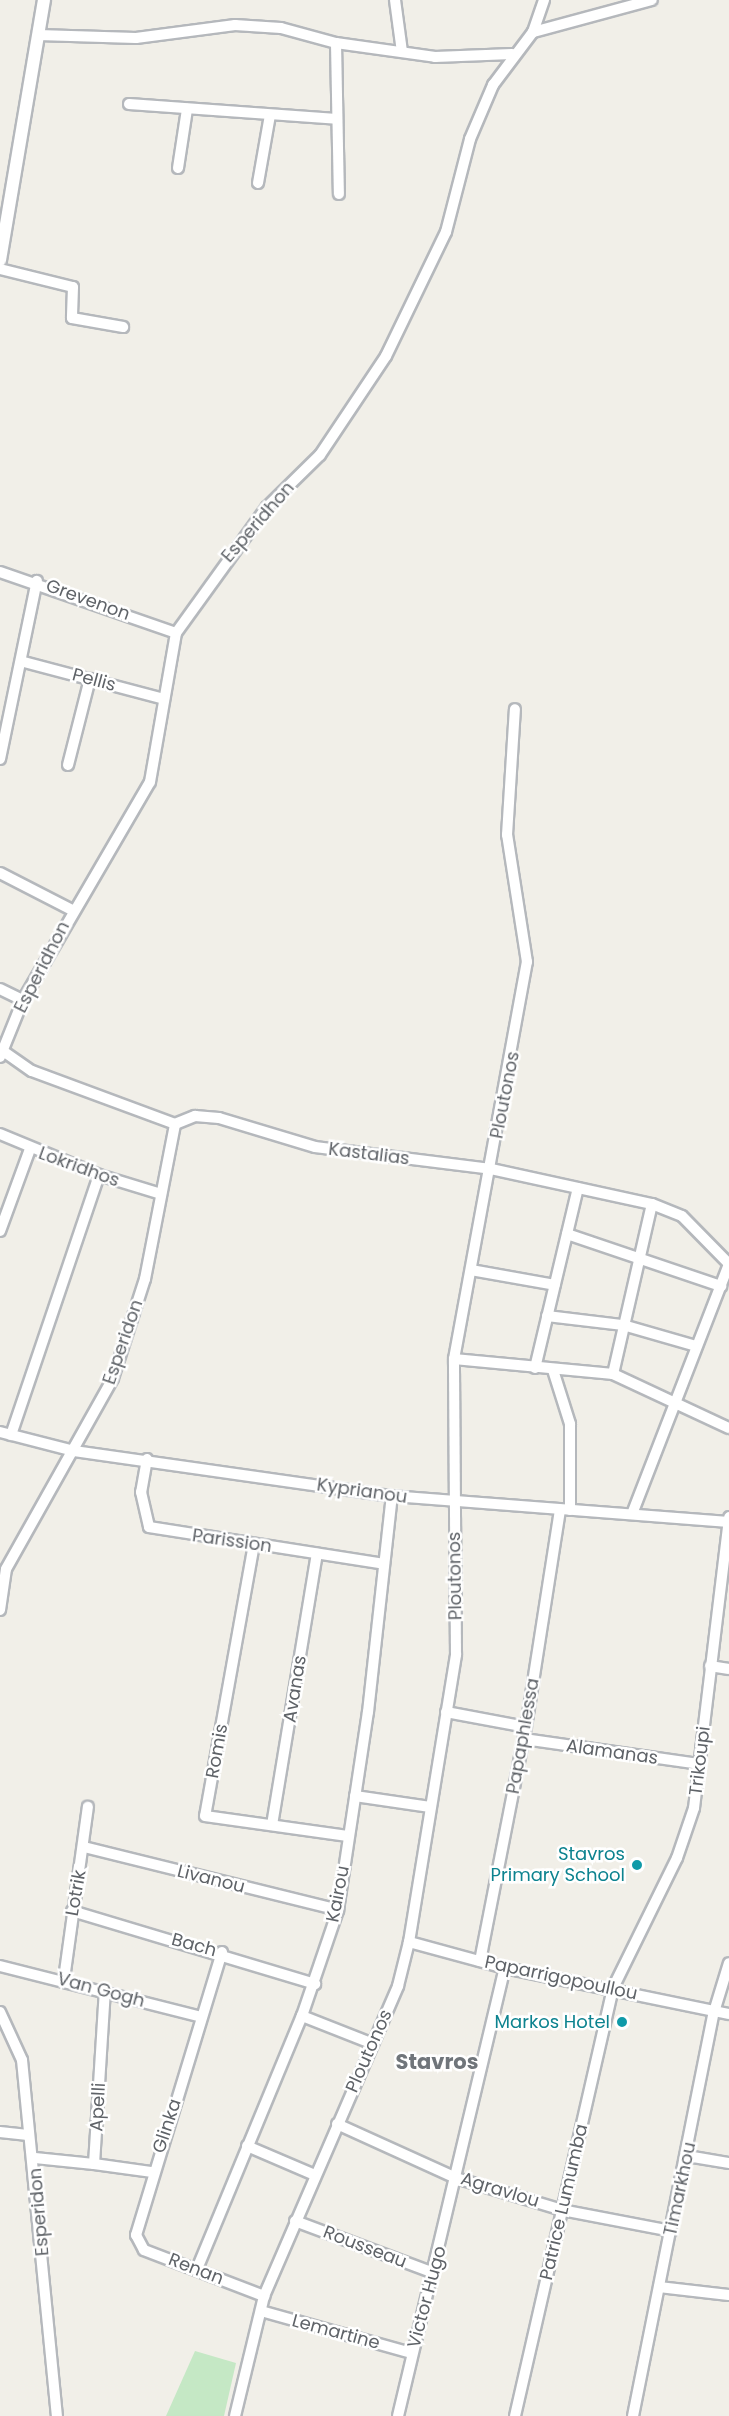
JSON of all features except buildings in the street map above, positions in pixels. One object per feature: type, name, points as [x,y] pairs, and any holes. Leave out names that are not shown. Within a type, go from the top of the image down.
[{"type":"street","points":[[0,260],[44,0]]},
{"type":"street","points":[[394,0],[402,52]]},
{"type":"street","name":"Esperidhon","points":[[2,1054],[23,1000],[72,910],[150,782],[176,633],[267,507],[320,455],[386,356],[446,232],[470,139],[512,54],[533,32],[544,0]]},
{"type":"street","points":[[533,32],[652,0]]},
{"type":"street","points":[[38,35],[136,38],[235,25],[282,28],[336,43],[402,52],[512,54]]},
{"type":"street","points":[[336,43],[339,194]]},
{"type":"street","points":[[129,104],[336,119]]},
{"type":"street","points":[[178,168],[187,110]]},
{"type":"street","points":[[258,183],[270,115]]},
{"type":"street","points":[[0,269],[73,287],[72,318],[123,327]]},
{"type":"street","name":"Grevenon","points":[[0,572],[37,581],[176,633]]},
{"type":"street","points":[[0,759],[24,662],[37,581]]},
{"type":"street","name":"Pellis","points":[[24,662],[164,699]]},
{"type":"street","points":[[68,765],[90,679]]},
{"type":"street","name":"Ploutonos","points":[[235,2416],[264,2296],[398,1986],[409,1942],[456,1655],[454,1359],[491,1169],[527,962],[507,835],[515,709]]},
{"type":"street","points":[[0,873],[72,910]]},
{"type":"street","points":[[0,989],[23,1000]]},
{"type":"street","points":[[2,1054],[32,1071],[175,1124]]},
{"type":"street","name":"Kastalias","points":[[175,1124],[195,1116],[219,1118],[315,1147],[491,1169],[652,1204],[682,1216],[729,1264]]},
{"type":"street","name":"Esperidon","points":[[0,1610],[6,1569],[113,1378],[145,1279],[175,1124]]},
{"type":"street","name":"Lokridhos","points":[[0,1134],[30,1149],[99,1175],[161,1194]]},
{"type":"street","points":[[0,1231],[30,1149]]},
{"type":"street","points":[[6,1434],[99,1175]]},
{"type":"street","points":[[535,1368],[578,1188]]},
{"type":"street","points":[[613,1374],[652,1204]]},
{"type":"street","points":[[567,1234],[721,1286]]},
{"type":"street","points":[[633,1512],[672,1401],[729,1264]]},
{"type":"street","points":[[471,1270],[555,1285]]},
{"type":"street","points":[[547,1316],[623,1325],[696,1346]]},
{"type":"street","points":[[454,1359],[613,1374],[729,1428]]},
{"type":"street","name":"Papaphlessa","points":[[480,1961],[524,1739],[565,1510],[570,1424],[553,1370]]},
{"type":"street","name":"Kyprianou","points":[[6,1434],[74,1451],[392,1496],[728,1520]]},
{"type":"street","name":"Parission","points":[[147,1460],[141,1492],[149,1527],[384,1564]]},
{"type":"street","name":"Kairou","points":[[197,2269],[315,1984],[338,1910],[355,1796],[392,1496]]},
{"type":"street","name":"Trikoupi","points":[[613,1988],[676,1858],[694,1808],[728,1520]]},
{"type":"street","name":"Romis","points":[[254,1544],[205,1816],[348,1836]]},
{"type":"street","name":"Avanas","points":[[272,1825],[317,1554]]},
{"type":"street","points":[[710,1666],[729,1669]]},
{"type":"street","points":[[446,1712],[526,1727]]},
{"type":"street","name":"Alamanas","points":[[524,1739],[700,1764]]},
{"type":"street","points":[[355,1796],[430,1807]]},
{"type":"street","name":"Lotrik","points":[[64,1979],[88,1808]]},
{"type":"street","name":"Livanou","points":[[84,1847],[338,1910]]},
{"type":"street","name":"Bach","points":[[72,1911],[222,1952],[315,1984]]},
{"type":"street","name":"Paparrigopoullou","points":[[409,1942],[506,1968],[613,1988],[729,2014]]},
{"type":"street","name":"Glinka","points":[[136,2235],[152,2172],[222,1952]]},
{"type":"street","name":"Timarkhou","points":[[633,2416],[687,2156],[714,2012],[729,1963]]},
{"type":"street","name":"Van Gogh","points":[[0,1966],[64,1979],[202,2017]]},
{"type":"street","name":"Victor Hugo","points":[[398,2416],[411,2353],[434,2273],[506,1968]]},
{"type":"street","name":"Patrice Lumumba","points":[[515,2416],[613,1988]]},
{"type":"street","name":"Apelli","points":[[94,2164],[105,1990]]},
{"type":"street","name":"Esperidon","points":[[0,2012],[22,2060],[28,2135],[34,2158],[57,2416]]},
{"type":"street","points":[[302,2016],[372,2043]]},
{"type":"street","name":"Agravlou","points":[[337,2124],[456,2178],[562,2210],[671,2231]]},
{"type":"street","points":[[0,2132],[28,2135]]},
{"type":"street","points":[[247,2146],[315,2175]]},
{"type":"street","points":[[687,2156],[729,2163]]},
{"type":"street","points":[[34,2158],[152,2172]]},
{"type":"street","name":"Rousseau","points":[[295,2221],[434,2273]]},
{"type":"street","name":"Renan","points":[[136,2235],[144,2250],[264,2296]]},
{"type":"street","points":[[659,2287],[729,2295]]},
{"type":"street","name":"Lemartine","points":[[261,2312],[411,2353]]},
{"type":"green space","points":[[195,2351],[236,2363],[224,2416],[166,2416]]},
{"type":"place","name":"Stavros Primary School","points":[[637,1865]]},
{"type":"place","name":"Markos Hotel","points":[[622,2022]]},
{"type":"district","name":"Stavros","points":[[437,2062]]}]
